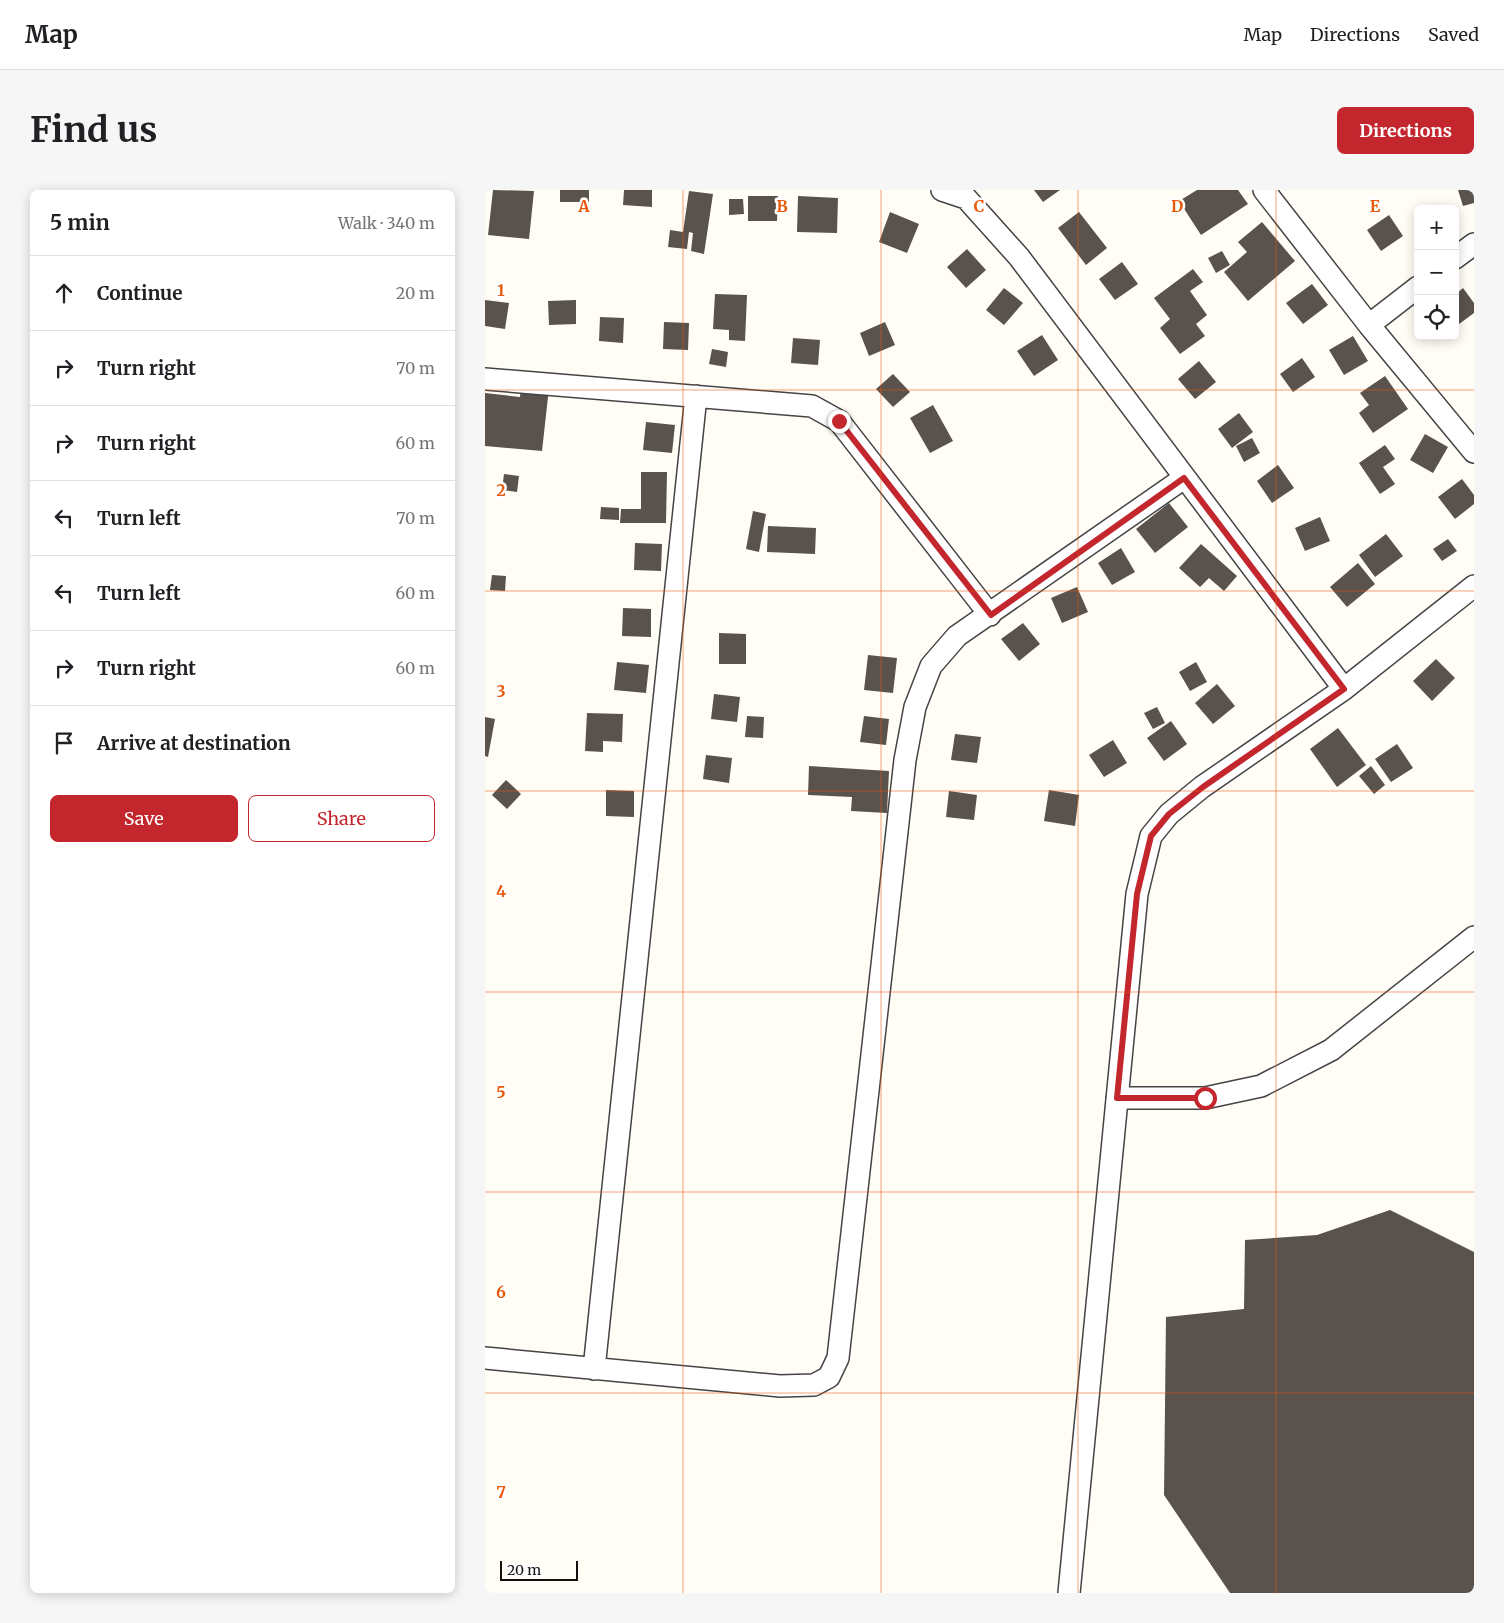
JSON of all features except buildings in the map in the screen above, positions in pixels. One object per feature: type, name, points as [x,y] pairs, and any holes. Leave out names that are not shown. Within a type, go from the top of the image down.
[{"type":"street","points":[[942,190],[966,198],[1019,257],[1344,689]]},
{"type":"street","points":[[1264,190],[1369,325],[1474,452]]},
{"type":"street","points":[[1459,255],[1474,244]]},
{"type":"street","points":[[1369,325],[1414,290]]},
{"type":"street","points":[[485,378],[813,406],[839,421],[991,615]]},
{"type":"street","points":[[594,1369],[696,396]]},
{"type":"street","points":[[485,1358],[780,1386],[814,1386],[829,1377],[839,1358],[894,843],[905,760],[915,707],[931,666],[957,636],[991,615],[1184,478]]},
{"type":"street","points":[[1069,1593],[1137,894],[1151,836],[1169,814],[1203,787],[1344,689],[1474,586]]},
{"type":"street","points":[[1117,1098],[1205,1098],[1261,1086],[1331,1050],[1474,937]]},
{"type":"route","points":[[839,421],[991,615],[1093,540],[1184,478],[1344,689],[1203,787],[1169,814],[1151,836],[1145,854],[1137,894],[1117,1098],[1205,1098]]}]
